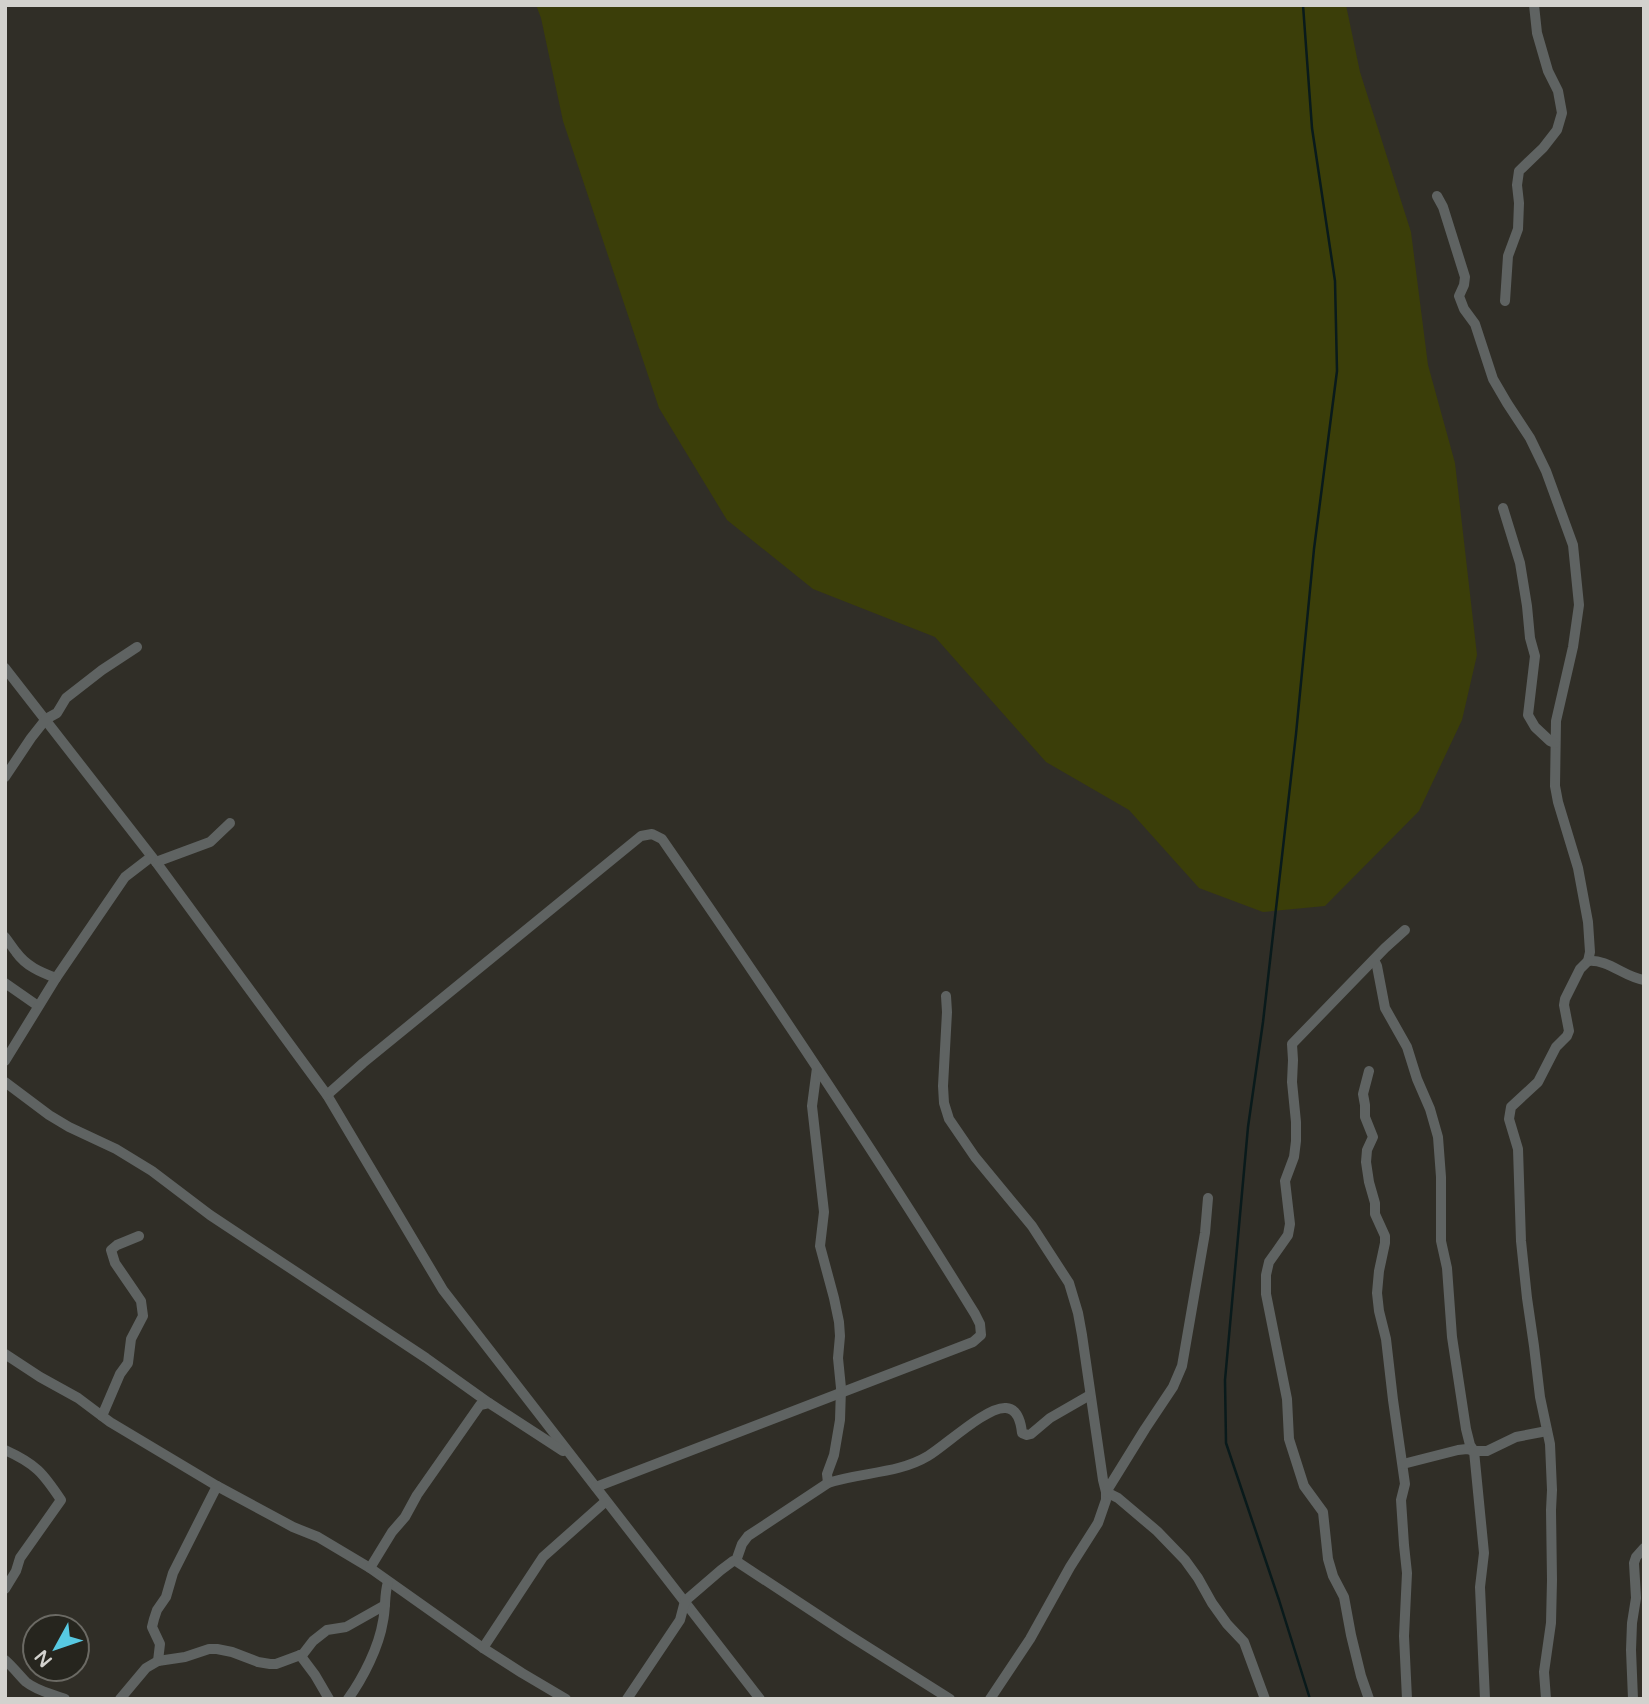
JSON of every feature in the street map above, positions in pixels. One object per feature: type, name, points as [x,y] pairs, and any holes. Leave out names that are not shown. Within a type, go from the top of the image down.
[{"type":"street","points":[[1504,301],[1508,256],[1518,229],[1519,171],[1544,148],[1557,130],[1562,113],[1558,91],[1548,71],[1537,33],[1534,5]]},
{"type":"street","points":[[1437,196],[1465,277],[1459,296],[1461,303],[1475,324],[1493,379],[1530,438],[1546,471],[1573,545],[1579,605],[1573,647],[1556,721],[1555,786],[1578,868],[1588,922],[1590,952],[1588,961],[1566,993],[1564,1004],[1569,1031],[1567,1036],[1556,1047],[1538,1082],[1515,1102],[1509,1113],[1518,1149],[1521,1241],[1540,1397],[1550,1444],[1551,1623],[1544,1672],[1546,1699]]},
{"type":"street","points":[[1503,508],[1520,563],[1535,656],[1528,715],[1535,727],[1555,743]]},
{"type":"street","points":[[5,777],[22,749],[46,719],[57,713],[66,698],[102,670],[137,648]]},
{"type":"street","points":[[5,668],[154,859],[327,1096],[443,1290],[760,1699]]},
{"type":"street","points":[[5,1061],[56,978],[125,877],[154,859],[210,842],[230,823]]},
{"type":"street","points":[[327,1096],[373,1055],[641,836],[652,834],[662,839],[737,946],[962,1292],[980,1324],[981,1335],[973,1342],[596,1488]]},
{"type":"street","points":[[1369,1699],[1361,1676],[1344,1597],[1328,1559],[1323,1512],[1304,1486],[1289,1439],[1286,1399],[1266,1294],[1266,1275],[1269,1262],[1288,1235],[1290,1224],[1285,1181],[1294,1157],[1296,1141],[1292,1044],[1405,930]]},
{"type":"street","points":[[5,937],[27,964],[56,978]]},
{"type":"street","points":[[1374,960],[1385,1008],[1407,1047],[1436,1126],[1441,1177],[1441,1241],[1447,1268],[1452,1337],[1466,1429],[1474,1451],[1484,1553],[1480,1598],[1485,1699]]},
{"type":"street","points":[[1588,961],[1601,962],[1636,979],[1644,980]]},
{"type":"street","points":[[5,983],[38,1006]]},
{"type":"street","points":[[946,996],[943,1086],[949,1119],[975,1157],[1032,1226],[1069,1283],[1082,1335],[1106,1492],[1104,1509],[1094,1530],[1030,1639],[990,1699]]},
{"type":"street","points":[[817,1068],[812,1106],[824,1212],[820,1246],[839,1322],[838,1358],[841,1376],[838,1434],[827,1474],[828,1483]]},
{"type":"street","points":[[1369,1071],[1363,1094],[1365,1117],[1373,1137],[1367,1150],[1366,1162],[1375,1214],[1385,1236],[1377,1293],[1386,1339],[1405,1484],[1401,1500],[1407,1573],[1404,1636],[1407,1699]]},
{"type":"street","points":[[5,1082],[49,1115],[116,1149],[152,1171],[210,1216],[570,1455]]},
{"type":"street","points":[[1106,1492],[1173,1387],[1182,1366],[1205,1233],[1208,1198]]},
{"type":"street","points":[[102,1416],[120,1374],[128,1363],[131,1339],[143,1316],[141,1301],[115,1263],[111,1250],[139,1236]]},
{"type":"street","points":[[5,1354],[217,1486],[293,1527],[318,1537],[370,1568],[483,1647],[566,1699]]},
{"type":"street","points":[[736,1561],[748,1536],[828,1483],[911,1465],[937,1450],[974,1421],[1001,1408],[1016,1413],[1022,1433],[1031,1434],[1050,1418],[1090,1395]]},
{"type":"street","points":[[370,1568],[480,1405],[489,1403]]},
{"type":"street","points":[[1403,1464],[1458,1450],[1487,1451],[1524,1435],[1547,1431]]},
{"type":"street","points":[[5,1450],[41,1472],[61,1500],[20,1558],[5,1589]]},
{"type":"street","points":[[158,1661],[160,1644],[152,1627],[154,1619],[166,1597],[173,1573],[217,1486]]},
{"type":"street","points":[[1106,1492],[1118,1498],[1157,1531],[1194,1571],[1212,1603],[1244,1642],[1265,1699]]},
{"type":"street","points":[[483,1647],[543,1557],[606,1501]]},
{"type":"street","points":[[1633,1699],[1632,1623],[1636,1598],[1634,1563],[1644,1548]]},
{"type":"street","points":[[627,1699],[680,1620],[685,1603],[720,1570],[736,1561]]},
{"type":"street","points":[[736,1561],[950,1699]]},
{"type":"street","points":[[348,1699],[359,1683],[380,1635],[388,1582]]},
{"type":"street","points":[[120,1699],[140,1674],[158,1661],[217,1649],[270,1664],[300,1655],[327,1630],[345,1627],[385,1605]]},
{"type":"street","points":[[300,1655],[316,1675],[329,1699]]},
{"type":"street","points":[[5,1660],[25,1681],[65,1699]]},
{"type":"shaded area","points":[[536,5],[1346,5],[1360,72],[1411,232],[1428,365],[1455,463],[1477,655],[1462,720],[1419,811],[1325,906],[1263,912],[1199,888],[1129,810],[1046,762],[935,637],[813,589],[727,520],[659,408],[563,121]]},
{"type":"waterway","points":[[1303,5],[1312,128],[1335,281],[1337,371],[1314,549],[1263,1022],[1248,1127],[1225,1380],[1226,1443],[1310,1699]]}]
